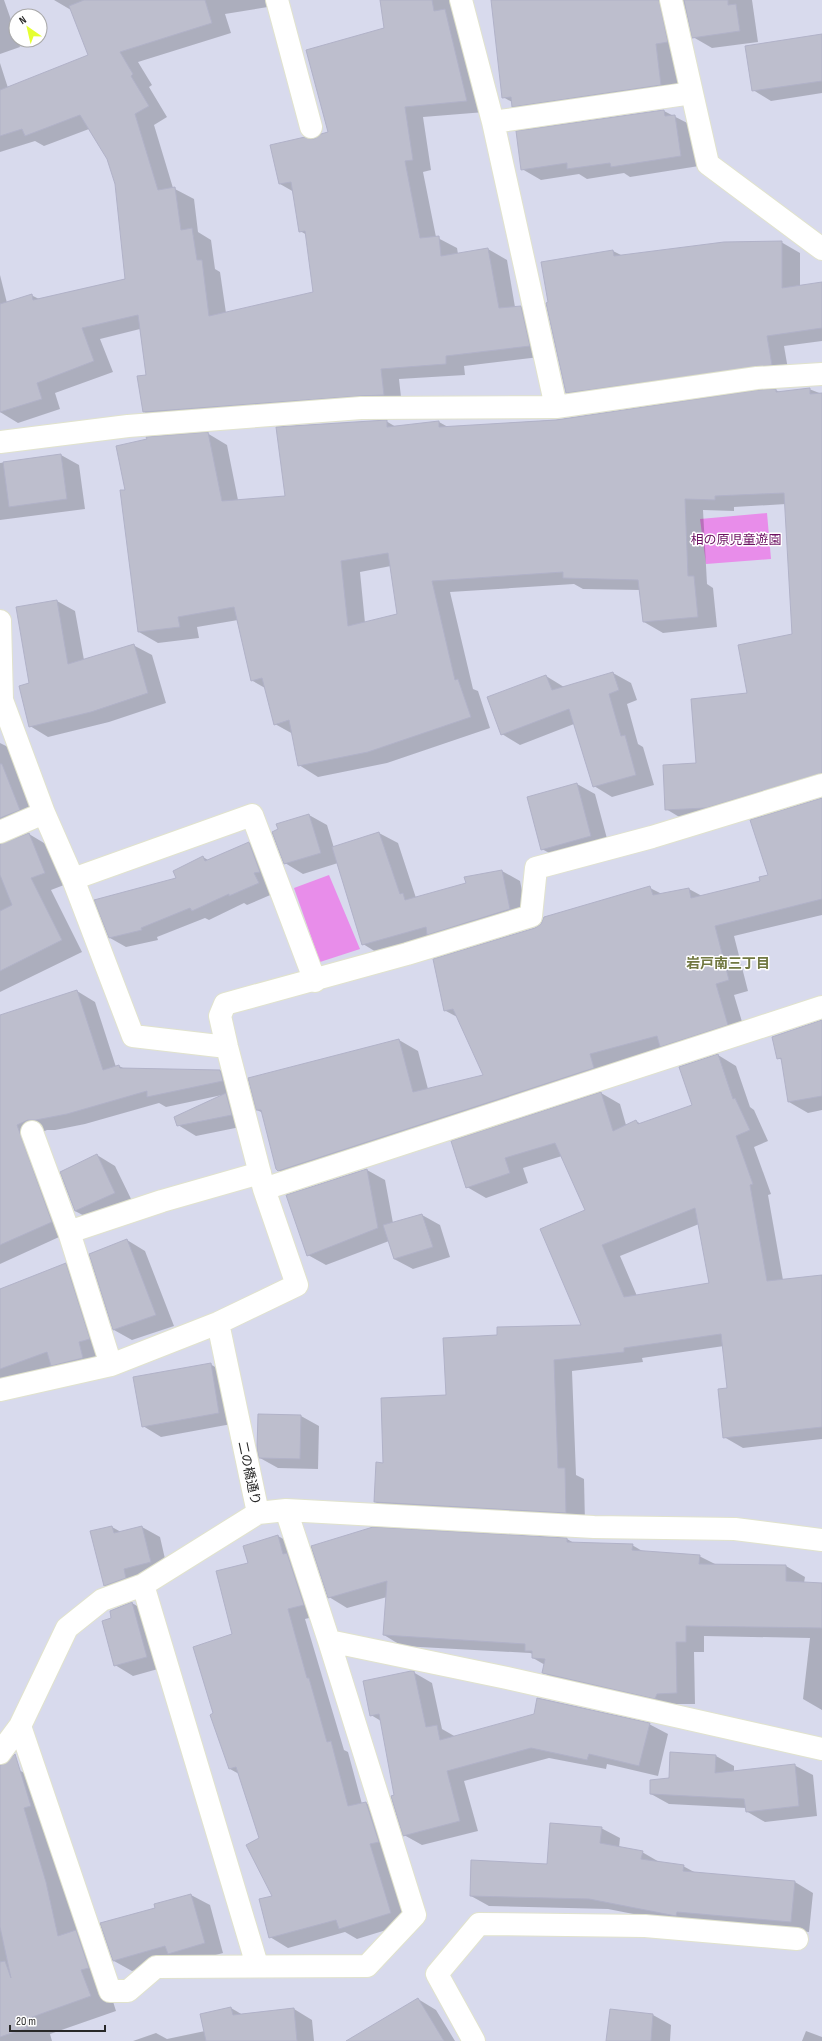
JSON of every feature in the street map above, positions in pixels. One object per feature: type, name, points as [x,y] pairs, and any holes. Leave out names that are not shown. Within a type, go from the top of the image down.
[{"type":"street","points":[[277,0],[311,127]]},
{"type":"street","points":[[461,0],[493,122],[556,406]]},
{"type":"street","points":[[671,0],[708,164],[822,249]]},
{"type":"street","points":[[493,122],[692,93]]},
{"type":"street","points":[[0,442],[168,423],[361,408],[556,406],[757,378],[822,374]]},
{"type":"street","points":[[0,621],[2,700],[44,813],[73,879],[133,1036],[227,1047]]},
{"type":"street","points":[[0,1390],[111,1365],[218,1323],[297,1285],[262,1181],[227,1047],[220,1016],[225,1004],[315,981],[531,916],[536,868],[652,837],[822,785]]},
{"type":"street","points":[[0,832],[44,813]]},
{"type":"street","points":[[73,879],[252,815],[315,981]]},
{"type":"street","points":[[69,1232],[162,1201],[262,1181],[822,1007]]},
{"type":"street","points":[[32,1132],[69,1232],[111,1365]]},
{"type":"street","name":"二の橋通り","points":[[0,1753],[20,1726],[67,1628],[102,1600],[143,1585],[258,1513],[218,1323]]},
{"type":"street","points":[[258,1513],[286,1510],[594,1526],[735,1529],[822,1540]]},
{"type":"street","points":[[20,1726],[110,1991],[128,1991],[156,1967],[367,1966],[415,1915],[329,1641],[286,1510]]},
{"type":"street","points":[[143,1585],[257,1966]]},
{"type":"street","points":[[329,1641],[507,1678],[822,1750]]},
{"type":"street","points":[[474,2041],[437,1974],[479,1924],[645,1926],[797,1939]]},
{"type":"green space","name":"相の原児童遊園","points":[[767,513],[771,559],[706,564],[700,519]]},
{"type":"green space","points":[[329,875],[360,949],[320,962],[294,888]]},
{"type":"building","points":[[84,0],[205,0],[212,23],[120,52],[133,74],[131,76],[149,106],[135,114],[158,190],[175,187],[181,230],[192,228],[197,260],[202,260],[209,316],[313,292],[305,231],[299,232],[291,182],[279,184],[270,145],[305,137],[314,139],[321,134],[328,132],[306,50],[384,28],[380,0],[432,0],[434,11],[445,9],[467,101],[405,107],[413,160],[405,161],[420,238],[439,236],[441,256],[488,248],[499,308],[521,306],[530,346],[446,356],[446,364],[381,369],[384,395],[143,412],[137,376],[146,375],[138,315],[82,328],[94,361],[37,383],[42,399],[0,412],[0,304],[32,294],[33,300],[125,279],[115,184],[107,159],[80,115],[25,136],[22,129],[0,136],[0,90],[88,55],[69,6]]},
{"type":"building","points":[[491,0],[659,0],[668,42],[656,44],[661,85],[512,107],[511,97],[502,98]]},
{"type":"building","points":[[684,0],[728,0],[728,5],[736,4],[740,31],[692,38]]},
{"type":"building","points":[[822,34],[822,81],[752,91],[745,46]]},
{"type":"building","points":[[664,110],[665,116],[675,115],[681,156],[611,167],[610,163],[567,169],[567,163],[521,170],[516,131]]},
{"type":"building","points":[[782,241],[782,288],[822,282],[822,328],[767,336],[772,365],[566,393],[546,303],[548,302],[541,262],[613,250],[614,256],[724,242]]},
{"type":"building","points":[[810,388],[810,394],[822,393],[822,773],[706,808],[665,810],[663,765],[696,763],[691,699],[747,693],[738,645],[792,634],[784,493],[715,496],[715,500],[685,499],[688,576],[694,576],[698,617],[643,622],[638,580],[563,578],[563,572],[432,581],[455,680],[458,679],[471,717],[368,752],[298,766],[289,720],[274,725],[262,678],[251,681],[234,607],[178,617],[180,627],[138,632],[120,490],[125,490],[116,446],[147,439],[146,437],[208,432],[222,501],[285,496],[276,427],[387,420],[387,427],[439,421],[439,427],[556,420],[758,390],[776,389],[776,392]],"holes":[[[388,553],[397,614],[348,626],[341,561]]]},
{"type":"building","points":[[61,454],[67,499],[9,507],[3,462]]},
{"type":"building","points":[[57,600],[68,664],[134,644],[148,693],[91,712],[29,727],[19,686],[29,683],[16,607]]},
{"type":"building","points":[[613,672],[619,690],[609,694],[621,736],[625,735],[636,775],[593,787],[569,709],[501,735],[487,697],[546,675],[552,690]]},
{"type":"building","points":[[0,764],[2,764],[20,810],[0,818]]},
{"type":"building","points":[[577,783],[591,836],[541,850],[527,797]]},
{"type":"building","points":[[822,798],[822,899],[715,926],[729,980],[716,984],[728,1025],[660,1047],[657,1036],[590,1054],[594,1068],[278,1171],[276,1169],[261,1110],[256,1110],[248,1078],[399,1039],[413,1092],[483,1075],[453,1009],[444,1011],[433,959],[535,928],[541,924],[544,917],[650,886],[653,895],[689,888],[691,898],[760,881],[759,877],[768,875],[750,820]]},
{"type":"building","points":[[309,814],[321,853],[284,864],[272,832],[278,829],[276,824]]},
{"type":"building","points":[[379,832],[400,894],[403,893],[405,900],[466,883],[464,877],[502,870],[510,909],[427,935],[426,927],[362,945],[332,847]]},
{"type":"building","points":[[29,833],[45,873],[31,878],[62,940],[0,971],[0,911],[12,905],[0,875],[0,844]]},
{"type":"building","points":[[249,842],[260,872],[254,873],[259,883],[229,896],[229,894],[192,911],[190,908],[141,928],[142,930],[109,938],[94,900],[176,878],[173,871],[203,856],[205,861]]},
{"type":"building","points":[[77,990],[103,1070],[119,1065],[120,1068],[220,1070],[223,1081],[147,1097],[147,1091],[67,1114],[36,1120],[28,1120],[17,1125],[52,1222],[0,1245],[0,1015]]},
{"type":"building","points":[[822,1020],[822,1096],[788,1102],[781,1058],[777,1059],[772,1037]]},
{"type":"building","points":[[718,1054],[733,1099],[735,1098],[750,1130],[736,1136],[753,1184],[750,1185],[767,1281],[822,1275],[822,1427],[723,1438],[718,1389],[727,1388],[721,1334],[624,1348],[624,1352],[554,1360],[558,1468],[565,1468],[566,1513],[374,1502],[376,1462],[383,1463],[381,1398],[446,1395],[443,1338],[497,1335],[497,1327],[581,1325],[540,1229],[585,1210],[555,1143],[505,1158],[510,1173],[466,1188],[451,1141],[601,1092],[613,1131],[636,1120],[638,1124],[692,1105],[679,1067]],"holes":[[[695,1208],[709,1283],[624,1297],[602,1245]]]},
{"type":"building","points":[[226,1093],[232,1115],[177,1126],[174,1117]]},
{"type":"building","points":[[97,1154],[115,1193],[75,1211],[60,1172]]},
{"type":"building","points":[[367,1169],[378,1228],[307,1256],[286,1195]]},
{"type":"building","points":[[422,1214],[433,1247],[394,1259],[383,1225]]},
{"type":"building","points":[[127,1239],[156,1315],[113,1330],[89,1254]]},
{"type":"building","points":[[66,1263],[90,1339],[79,1342],[83,1358],[51,1366],[47,1352],[0,1369],[0,1289]]},
{"type":"building","points":[[211,1363],[219,1413],[142,1427],[133,1377]]},
{"type":"building","points":[[258,1414],[301,1415],[300,1459],[259,1458],[257,1449]]},
{"type":"building","points":[[112,1526],[114,1533],[142,1526],[151,1562],[124,1569],[126,1578],[104,1586],[90,1531]]},
{"type":"building","points":[[373,1527],[567,1538],[567,1542],[633,1544],[632,1550],[700,1555],[699,1564],[786,1565],[786,1581],[822,1583],[822,1628],[686,1626],[686,1642],[676,1642],[677,1693],[657,1694],[655,1699],[542,1673],[545,1659],[532,1658],[532,1651],[525,1651],[525,1644],[383,1635],[387,1581],[328,1598],[311,1546]]},
{"type":"building","points":[[278,1535],[283,1554],[287,1553],[304,1605],[288,1609],[307,1678],[309,1678],[327,1742],[331,1741],[348,1806],[366,1802],[379,1842],[370,1844],[391,1913],[339,1929],[336,1920],[269,1938],[259,1899],[272,1896],[246,1845],[259,1838],[236,1767],[229,1769],[210,1715],[213,1713],[193,1647],[232,1634],[216,1571],[248,1563],[243,1546]]},
{"type":"building","points":[[132,1602],[147,1657],[114,1666],[102,1621],[111,1618],[110,1611]]},
{"type":"building","points":[[414,1671],[426,1727],[437,1725],[440,1740],[534,1714],[537,1698],[650,1723],[639,1766],[589,1754],[587,1760],[531,1748],[447,1771],[460,1821],[403,1836],[391,1796],[394,1795],[379,1714],[370,1716],[363,1681]]},
{"type":"building","points":[[670,1752],[716,1755],[715,1773],[795,1764],[799,1806],[746,1812],[744,1799],[650,1794],[650,1780],[669,1778]]},
{"type":"building","points":[[15,1754],[31,1806],[24,1808],[46,1882],[58,1936],[76,1930],[89,1968],[81,1970],[91,1996],[24,2020],[27,2028],[0,2037],[0,1962],[5,1961],[11,1978],[0,1927],[0,1765],[5,1764]]},
{"type":"building","points":[[550,1823],[602,1827],[600,1843],[643,1851],[641,1859],[684,1865],[683,1871],[795,1881],[791,1922],[677,1912],[676,1916],[589,1899],[470,1896],[471,1860],[547,1864]]},
{"type":"building","points":[[191,1894],[205,1943],[168,1954],[165,1946],[113,1961],[100,1923],[155,1908],[154,1904]]},
{"type":"building","points":[[418,1998],[444,2041],[346,2041]]},
{"type":"building","points":[[231,2007],[233,2015],[294,2008],[297,2041],[206,2041],[200,2014]]},
{"type":"building","points":[[610,2009],[653,2014],[651,2041],[606,2041]]},
{"type":"district","name":"岩戸南三丁目","points":[[728,963]]}]
